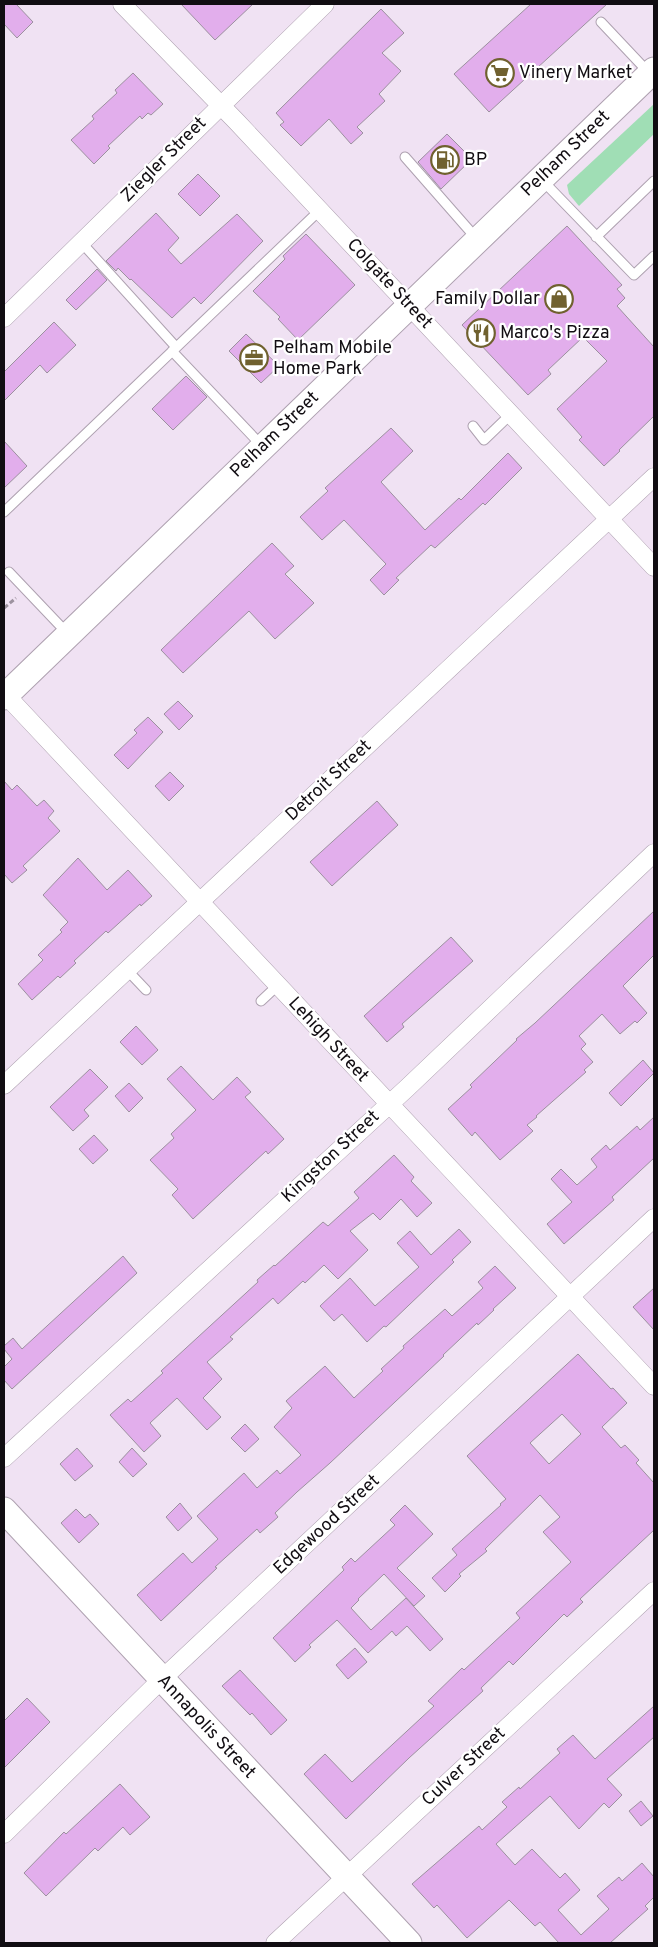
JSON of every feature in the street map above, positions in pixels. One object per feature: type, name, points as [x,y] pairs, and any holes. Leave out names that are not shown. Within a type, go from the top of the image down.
[{"type":"street","name":"Colgate Street","points":[[122,4],[237,122],[410,305],[654,567]]},
{"type":"street","name":"Ziegler Street","points":[[4,318],[324,4]]},
{"type":"street","name":"Pelham Street","points":[[4,695],[652,72]]},
{"type":"street","name":"Detroit Street","points":[[4,1085],[654,477]]},
{"type":"street","name":"Lehigh Street","points":[[4,695],[654,1386]]},
{"type":"street","name":"Kingston Street","points":[[4,1458],[388,1104],[654,852]]},
{"type":"street","name":"Edgewood Street","points":[[4,1834],[162,1679],[654,1218]]},
{"type":"street","name":"Annapolis Street","points":[[4,1510],[409,1943]]},
{"type":"street","name":"Culver Street","points":[[275,1943],[654,1591]]},
{"type":"lane","points":[[601,22],[652,72]]},
{"type":"lane","points":[[405,157],[477,240]]},
{"type":"lane","points":[[541,179],[634,275],[654,256]]},
{"type":"lane","points":[[596,237],[654,181]]},
{"type":"lane","points":[[4,512],[320,210]]},
{"type":"lane","points":[[81,242],[174,349],[263,446]]},
{"type":"lane","points":[[473,426],[484,440],[511,414]]},
{"type":"lane","points":[[9,572],[68,635]]},
{"type":"lane","points":[[127,970],[146,990]]},
{"type":"lane","points":[[261,1002],[277,986]]},
{"type":"path","points":[[4,608],[16,598]]},
{"type":"green space","points":[[654,104],[654,134],[579,206],[569,194],[567,185]]},
{"type":"building","points":[[4,4],[16,4],[33,22],[17,38],[4,24]]},
{"type":"building","points":[[181,4],[253,4],[215,40]]},
{"type":"building","points":[[531,4],[607,4],[489,112],[454,74]]},
{"type":"building","points":[[381,9],[404,33],[382,53],[401,71],[379,94],[385,101],[357,127],[363,133],[351,144],[329,119],[301,146],[280,125],[284,122],[276,113]]},
{"type":"building","points":[[133,73],[163,104],[151,115],[148,113],[142,119],[140,116],[108,146],[110,148],[94,164],[71,140],[94,119],[92,116],[117,93],[115,90]]},
{"type":"building","points":[[447,134],[472,159],[441,189],[418,162]]},
{"type":"building","points":[[198,174],[220,196],[200,216],[178,194]]},
{"type":"building","points":[[156,213],[179,238],[168,250],[181,264],[237,214],[263,241],[201,304],[194,297],[172,318],[131,279],[118,268],[116,271],[106,261]]},
{"type":"building","points":[[567,226],[622,285],[617,289],[625,298],[617,306],[654,347],[654,416],[604,466],[579,440],[582,437],[557,409],[607,361],[583,337],[548,370],[551,374],[528,395],[462,325]]},
{"type":"building","points":[[306,234],[355,285],[298,340],[278,319],[280,317],[253,291],[285,259],[283,256]]},
{"type":"building","points":[[97,269],[107,280],[76,310],[66,300]]},
{"type":"building","points":[[54,322],[76,345],[47,373],[40,365],[4,401],[4,372]]},
{"type":"building","name":"Pelham Mobile Home Park","points":[[246,334],[279,366],[261,383],[229,351]]},
{"type":"building","points":[[186,376],[207,397],[173,430],[152,409]]},
{"type":"building","points":[[391,428],[413,451],[381,482],[425,530],[459,498],[461,500],[508,453],[522,468],[485,505],[483,503],[435,548],[431,545],[396,578],[399,580],[384,595],[370,580],[386,564],[344,520],[322,540],[300,517],[328,491],[325,488]]},
{"type":"building","points":[[4,441],[27,466],[4,488]]},
{"type":"building","points":[[272,543],[294,566],[285,574],[314,603],[275,639],[249,611],[183,673],[161,650]]},
{"type":"building","points":[[178,701],[193,716],[179,730],[164,714]]},
{"type":"building","points":[[148,717],[163,732],[128,769],[114,755],[137,733],[134,730]]},
{"type":"building","points":[[170,772],[184,786],[169,801],[155,786]]},
{"type":"building","points":[[4,781],[12,790],[17,785],[37,806],[44,800],[54,811],[48,818],[60,831],[23,866],[27,870],[12,883],[4,874]]},
{"type":"building","points":[[377,801],[398,825],[332,886],[310,862]]},
{"type":"building","points":[[78,858],[107,890],[128,870],[152,896],[141,906],[140,904],[108,933],[106,931],[74,961],[76,963],[60,978],[58,976],[32,1000],[18,984],[43,960],[38,955],[62,932],[60,930],[68,922],[43,895]]},
{"type":"building","points":[[654,911],[654,955],[623,986],[647,1013],[637,1023],[635,1021],[620,1034],[602,1014],[579,1036],[586,1044],[581,1049],[593,1062],[584,1070],[586,1072],[527,1125],[533,1131],[500,1160],[475,1132],[472,1136],[448,1109],[472,1087],[470,1085],[516,1039]]},
{"type":"building","points":[[451,937],[473,961],[402,1024],[404,1027],[387,1042],[364,1016]]},
{"type":"building","points":[[136,1026],[158,1050],[142,1065],[120,1042]]},
{"type":"building","points":[[643,1060],[654,1073],[621,1106],[609,1093]]},
{"type":"building","points":[[181,1066],[213,1100],[237,1077],[251,1092],[245,1097],[284,1139],[268,1154],[266,1151],[193,1219],[172,1195],[178,1189],[150,1160],[174,1138],[171,1134],[196,1110],[167,1079]]},
{"type":"building","points":[[90,1069],[108,1087],[84,1110],[89,1116],[73,1131],[50,1107]]},
{"type":"building","points":[[129,1083],[143,1098],[129,1112],[115,1096]]},
{"type":"building","points":[[654,1117],[654,1158],[612,1197],[614,1200],[564,1244],[547,1224],[572,1202],[551,1179],[561,1169],[577,1185],[597,1167],[591,1159],[606,1145],[610,1150],[637,1126],[640,1130]]},
{"type":"building","points":[[94,1135],[108,1150],[93,1164],[79,1149]]},
{"type":"building","points":[[394,1155],[414,1177],[411,1181],[432,1203],[417,1217],[401,1199],[380,1220],[373,1213],[350,1231],[368,1250],[338,1279],[324,1265],[278,1304],[273,1298],[230,1337],[233,1339],[207,1362],[222,1379],[203,1398],[221,1417],[207,1430],[177,1398],[150,1423],[161,1436],[144,1452],[110,1415],[128,1399],[131,1402],[163,1373],[161,1371],[258,1282],[257,1280],[323,1222],[328,1226],[359,1198],[354,1192]]},
{"type":"building","points":[[459,1229],[471,1242],[452,1260],[454,1262],[386,1327],[384,1326],[367,1342],[342,1314],[334,1321],[320,1306],[350,1278],[375,1306],[419,1267],[397,1243],[410,1231],[431,1255]]},
{"type":"building","points":[[123,1256],[137,1273],[12,1389],[4,1380],[4,1367],[12,1359],[4,1349],[4,1346],[13,1338],[22,1349]]},
{"type":"building","points":[[495,1266],[516,1288],[275,1513],[278,1517],[260,1533],[257,1529],[215,1567],[217,1568],[161,1621],[137,1595],[183,1553],[192,1563],[218,1539],[197,1516],[244,1473],[257,1488],[277,1470],[280,1474],[301,1455],[274,1427],[292,1408],[286,1401],[325,1366],[354,1398],[383,1371],[381,1369],[404,1348],[403,1346],[445,1309],[452,1316],[483,1288],[478,1282]]},
{"type":"building","points":[[654,1288],[654,1330],[633,1307]]},
{"type":"building","points":[[578,1354],[627,1403],[602,1427],[621,1448],[625,1445],[639,1460],[636,1463],[654,1483],[654,1530],[580,1599],[583,1602],[567,1617],[564,1614],[513,1665],[509,1661],[481,1688],[483,1691],[409,1758],[346,1819],[304,1774],[325,1754],[352,1782],[434,1706],[428,1701],[462,1668],[464,1670],[520,1618],[516,1613],[571,1562],[543,1532],[560,1517],[540,1495],[485,1549],[487,1551],[459,1574],[461,1576],[445,1592],[432,1578],[457,1555],[452,1549],[506,1499],[467,1456]],"holes":[[[562,1414],[581,1434],[549,1464],[530,1443]]]},
{"type":"building","points":[[245,1424],[259,1439],[245,1452],[231,1438]]},
{"type":"building","points":[[77,1448],[93,1466],[75,1481],[60,1464]]},
{"type":"building","points":[[132,1448],[147,1464],[133,1477],[119,1462]]},
{"type":"building","points":[[180,1503],[192,1518],[178,1531],[166,1517]]},
{"type":"building","points":[[405,1505],[433,1534],[397,1568],[425,1596],[414,1606],[384,1574],[351,1608],[371,1630],[406,1598],[443,1639],[430,1651],[407,1626],[396,1636],[392,1631],[368,1653],[337,1620],[309,1645],[311,1647],[295,1662],[273,1638],[344,1570],[342,1567],[351,1558],[355,1562],[395,1525],[390,1520]]},
{"type":"building","points":[[76,1509],[85,1518],[90,1514],[99,1524],[79,1543],[61,1523]]},
{"type":"building","points":[[355,1648],[367,1662],[348,1679],[336,1665]]},
{"type":"building","points":[[240,1670],[287,1720],[271,1735],[252,1713],[250,1715],[222,1686]]},
{"type":"building","points":[[27,1698],[50,1722],[4,1768],[4,1721]]},
{"type":"building","points":[[654,1706],[654,1737],[607,1779],[622,1795],[609,1808],[604,1803],[579,1829],[550,1796],[496,1844],[515,1865],[532,1849],[560,1878],[565,1873],[580,1890],[558,1910],[581,1935],[609,1909],[597,1896],[619,1877],[622,1881],[642,1863],[654,1877],[654,1897],[645,1906],[648,1909],[610,1943],[559,1943],[540,1922],[535,1926],[509,1900],[467,1938],[437,1905],[434,1908],[412,1884],[479,1826],[482,1830],[507,1807],[502,1802],[519,1787],[520,1789],[560,1753],[557,1749],[573,1735],[595,1759]]},
{"type":"building","points":[[120,1784],[150,1817],[130,1835],[123,1827],[98,1851],[95,1848],[46,1896],[24,1873],[64,1832],[66,1834]]},
{"type":"building","points":[[641,1801],[653,1816],[641,1826],[629,1811]]},
{"type":"place","name":"Vinery Market","points":[[500,73]]},
{"type":"place","name":"BP","points":[[445,160]]},
{"type":"place","name":"Family Dollar","points":[[559,299]]},
{"type":"place","name":"Marco's Pizza","points":[[481,333]]},
{"type":"place","name":"Pelham Mobile Home Park","points":[[254,358]]}]
